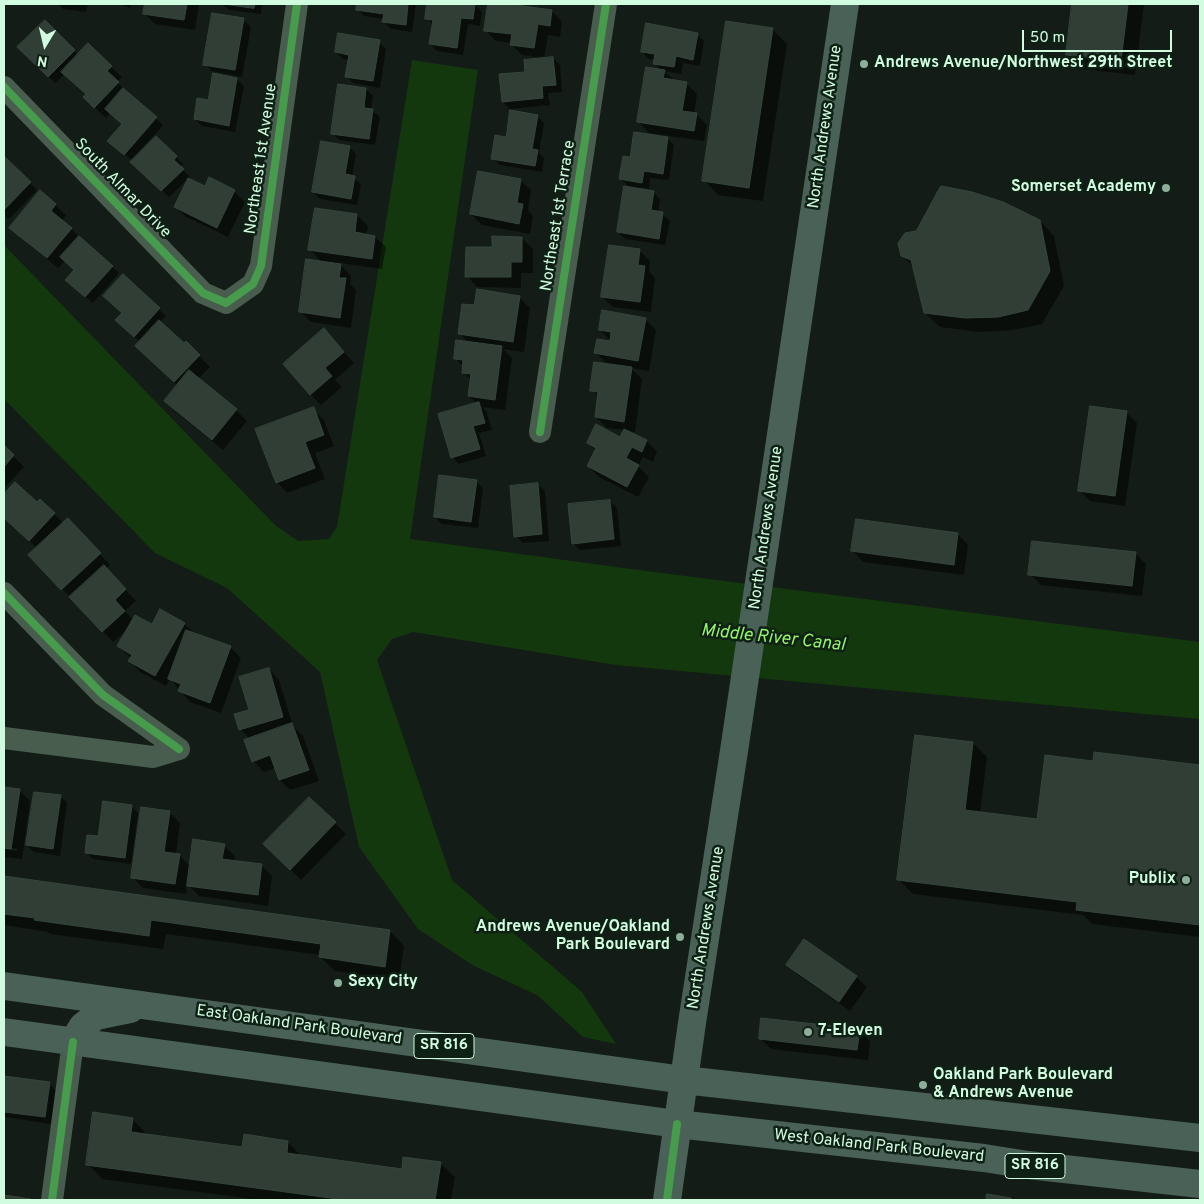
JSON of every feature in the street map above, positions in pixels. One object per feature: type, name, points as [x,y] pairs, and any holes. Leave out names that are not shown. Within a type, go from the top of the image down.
[{"type":"main road","name":"North Andrews Avenue","points":[[667,1200],[844,4]]},
{"type":"main road","name":"East Oakland Park Boulevard","points":[[4,986],[684,1080]]},
{"type":"main road","points":[[73,1042],[83,1026],[96,1016],[151,1005]]},
{"type":"main road","name":"SR 816","points":[[4,1032],[677,1124]]},
{"type":"main road","name":"SR 816","points":[[684,1080],[1200,1138]]},
{"type":"main road","name":"West Oakland Park Boulevard","points":[[677,1124],[1200,1184]]},
{"type":"street","name":"Northeast 1st Avenue","points":[[226,303],[253,284],[261,266],[297,4]]},
{"type":"street","name":"Northeast 1st Terrace","points":[[540,432],[606,4]]},
{"type":"street","name":"South Almar Drive","points":[[4,87],[203,293],[226,303]]},
{"type":"street","points":[[4,593],[103,695],[179,750],[153,757],[4,738]]},
{"type":"street","points":[[52,1200],[73,1042]]},
{"type":"water","name":"Middle River Canal","points":[[412,60],[478,70],[410,539],[1200,642],[1200,719],[616,665],[413,632],[392,639],[377,660],[452,880],[582,992],[616,1044],[583,1037],[537,995],[474,966],[418,929],[359,847],[320,672],[227,588],[155,553],[4,399],[4,245],[275,525],[298,541],[329,539],[337,527]]},
{"type":"building","points":[[145,4],[187,4],[184,20],[143,14]]},
{"type":"building","points":[[224,4],[255,4],[254,8]]},
{"type":"building","points":[[357,4],[408,4],[406,25],[382,22],[384,14],[356,10]]},
{"type":"building","points":[[427,4],[475,4],[473,19],[461,18],[457,48],[429,44],[433,20],[425,19]]},
{"type":"building","points":[[488,4],[509,4],[552,10],[550,26],[538,24],[534,48],[510,45],[512,34],[484,31]]},
{"type":"building","points":[[1072,4],[1128,4],[1121,61],[1066,55]]},
{"type":"building","points":[[212,13],[244,18],[235,70],[203,65]]},
{"type":"building","points":[[45,20],[75,50],[48,77],[17,47]]},
{"type":"building","points":[[726,21],[773,28],[749,188],[702,181]]},
{"type":"building","points":[[646,23],[698,33],[693,60],[676,56],[674,67],[653,64],[655,54],[641,52]]},
{"type":"building","points":[[338,33],[380,40],[373,81],[345,77],[349,55],[335,52]]},
{"type":"building","points":[[88,43],[112,66],[107,71],[119,82],[94,108],[83,97],[86,94],[61,72]]},
{"type":"building","points":[[553,57],[556,85],[542,86],[543,98],[502,102],[499,74],[525,72],[524,60]]},
{"type":"building","points":[[646,67],[665,70],[663,78],[687,82],[682,111],[697,113],[694,131],[637,122]]},
{"type":"building","points":[[213,73],[237,78],[229,126],[194,119],[197,98],[208,100]]},
{"type":"building","points":[[338,84],[366,88],[364,108],[373,109],[369,139],[331,134]]},
{"type":"building","points":[[123,88],[157,117],[124,155],[107,141],[122,124],[105,109]]},
{"type":"building","points":[[510,110],[538,115],[532,149],[538,150],[535,166],[491,159],[495,135],[506,137]]},
{"type":"building","points":[[634,132],[668,137],[663,174],[644,171],[642,183],[619,179],[623,156],[630,157]]},
{"type":"building","points":[[156,136],[177,156],[174,160],[184,169],[161,191],[130,162]]},
{"type":"building","points":[[321,141],[350,146],[345,174],[355,176],[351,199],[312,192]]},
{"type":"building","points":[[4,156],[31,182],[4,210]]},
{"type":"building","points":[[478,171],[521,179],[517,203],[523,204],[519,224],[470,214]]},
{"type":"building","points":[[209,177],[235,190],[217,228],[174,207],[188,178],[205,186]]},
{"type":"building","points":[[624,186],[654,191],[651,210],[663,212],[659,239],[617,232]]},
{"type":"building","points":[[941,186],[972,192],[1003,202],[1040,220],[1050,271],[1028,310],[998,317],[965,318],[924,313],[911,260],[901,256],[898,243],[905,233],[916,231]]},
{"type":"building","points":[[40,190],[56,204],[51,211],[72,228],[47,258],[9,228]]},
{"type":"building","points":[[315,208],[357,214],[355,232],[375,236],[372,259],[308,250]]},
{"type":"building","points":[[79,236],[113,266],[85,297],[65,280],[74,270],[60,257]]},
{"type":"building","points":[[492,236],[522,237],[522,262],[511,262],[511,277],[465,277],[466,247],[492,247]]},
{"type":"building","points":[[609,245],[640,249],[638,265],[645,266],[640,302],[601,297]]},
{"type":"building","points":[[306,259],[341,264],[339,278],[346,278],[340,318],[299,312]]},
{"type":"building","points":[[123,274],[160,308],[134,337],[115,320],[122,313],[103,296]]},
{"type":"building","points":[[477,289],[520,296],[513,342],[458,334],[462,304],[474,305]]},
{"type":"building","points":[[602,310],[646,318],[638,361],[594,353],[597,339],[610,341],[611,332],[599,330]]},
{"type":"building","points":[[159,320],[184,343],[186,341],[200,355],[174,382],[135,346]]},
{"type":"building","points":[[324,328],[344,352],[325,368],[332,376],[310,395],[283,364]]},
{"type":"building","points":[[456,340],[502,346],[495,400],[468,396],[471,374],[462,373],[463,360],[454,359]]},
{"type":"building","points":[[594,362],[632,367],[624,422],[595,417],[598,392],[590,391]]},
{"type":"building","points":[[189,370],[237,409],[212,440],[164,401]]},
{"type":"building","points":[[479,402],[485,423],[473,426],[480,449],[451,458],[438,414]]},
{"type":"building","points":[[1090,406],[1127,411],[1115,496],[1078,491]]},
{"type":"building","points":[[314,407],[324,435],[305,442],[315,468],[276,483],[255,429]]},
{"type":"building","points":[[596,424],[620,437],[624,429],[647,440],[642,452],[632,447],[626,458],[639,465],[627,487],[587,466],[596,448],[587,443]]},
{"type":"building","points":[[4,445],[14,455],[4,467]]},
{"type":"building","points":[[439,475],[477,480],[471,522],[434,517]]},
{"type":"building","points":[[15,482],[37,502],[40,499],[55,513],[29,541],[4,518],[4,494]]},
{"type":"building","points":[[538,483],[542,534],[514,537],[510,486]]},
{"type":"building","points":[[610,500],[614,539],[572,544],[568,504]]},
{"type":"building","points":[[68,518],[101,553],[61,590],[28,555]]},
{"type":"building","points":[[856,519],[958,533],[954,565],[851,551]]},
{"type":"building","points":[[1032,541],[1136,552],[1132,586],[1028,575]]},
{"type":"building","points":[[104,565],[126,589],[115,600],[125,611],[102,632],[69,597]]},
{"type":"building","points":[[160,609],[185,623],[155,676],[128,661],[132,655],[117,646],[135,615],[152,624]]},
{"type":"building","points":[[186,630],[231,646],[210,703],[178,691],[181,684],[168,679]]},
{"type":"building","points":[[269,668],[283,717],[239,730],[234,714],[249,710],[239,677]]},
{"type":"building","points":[[292,723],[309,770],[279,780],[270,755],[252,762],[244,740]]},
{"type":"building","points":[[915,735],[973,742],[965,810],[1037,819],[1045,755],[1093,761],[1094,752],[1200,765],[1200,925],[1076,910],[1077,902],[897,880]]},
{"type":"building","points":[[4,787],[20,789],[11,849],[4,848]]},
{"type":"building","points":[[34,792],[61,795],[53,849],[26,845]]},
{"type":"building","points":[[309,797],[336,822],[290,870],[263,844]]},
{"type":"building","points":[[103,801],[132,805],[125,858],[85,853],[87,835],[98,836]]},
{"type":"building","points":[[141,807],[170,811],[164,852],[180,854],[175,884],[131,878]]},
{"type":"building","points":[[193,839],[225,844],[222,859],[262,864],[258,895],[187,886]]},
{"type":"building","points":[[4,876],[390,930],[385,967],[319,957],[321,944],[151,920],[149,936],[4,914]]},
{"type":"building","points":[[804,939],[857,976],[839,1002],[786,965]]},
{"type":"building","points":[[761,1018],[860,1029],[857,1050],[759,1039]]},
{"type":"building","points":[[4,1076],[50,1082],[45,1117],[4,1112]]},
{"type":"building","points":[[93,1112],[133,1118],[131,1132],[242,1147],[244,1134],[288,1141],[287,1153],[402,1169],[403,1157],[441,1162],[435,1200],[345,1200],[86,1165]]},
{"type":"building","points":[[987,1194],[1011,1198],[1011,1200],[986,1200]]},
{"type":"building","points":[[4,1195],[31,1199],[31,1200],[4,1200]]},
{"type":"cycle path","points":[[4,87],[203,293],[226,303],[253,284],[261,266],[297,4]]},
{"type":"cycle path","points":[[540,432],[606,4]]},
{"type":"cycle path","points":[[4,593],[103,695],[179,749]]},
{"type":"cycle path","points":[[52,1200],[73,1042]]},
{"type":"cycle path","points":[[667,1200],[677,1124]]},
{"type":"place","name":"Andrews Avenue/Northwest 29th Street","points":[[864,64]]},
{"type":"place","name":"Somerset Academy","points":[[1166,188]]},
{"type":"place","name":"Publix","points":[[1186,880]]},
{"type":"place","name":"Andrews Avenue/Oakland Park Boulevard","points":[[680,937]]},
{"type":"place","name":"Sexy City","points":[[338,983]]},
{"type":"place","name":"7-Eleven","points":[[808,1032]]},
{"type":"place","name":"Oakland Park Boulevard & Andrews Avenue","points":[[923,1085]]}]
